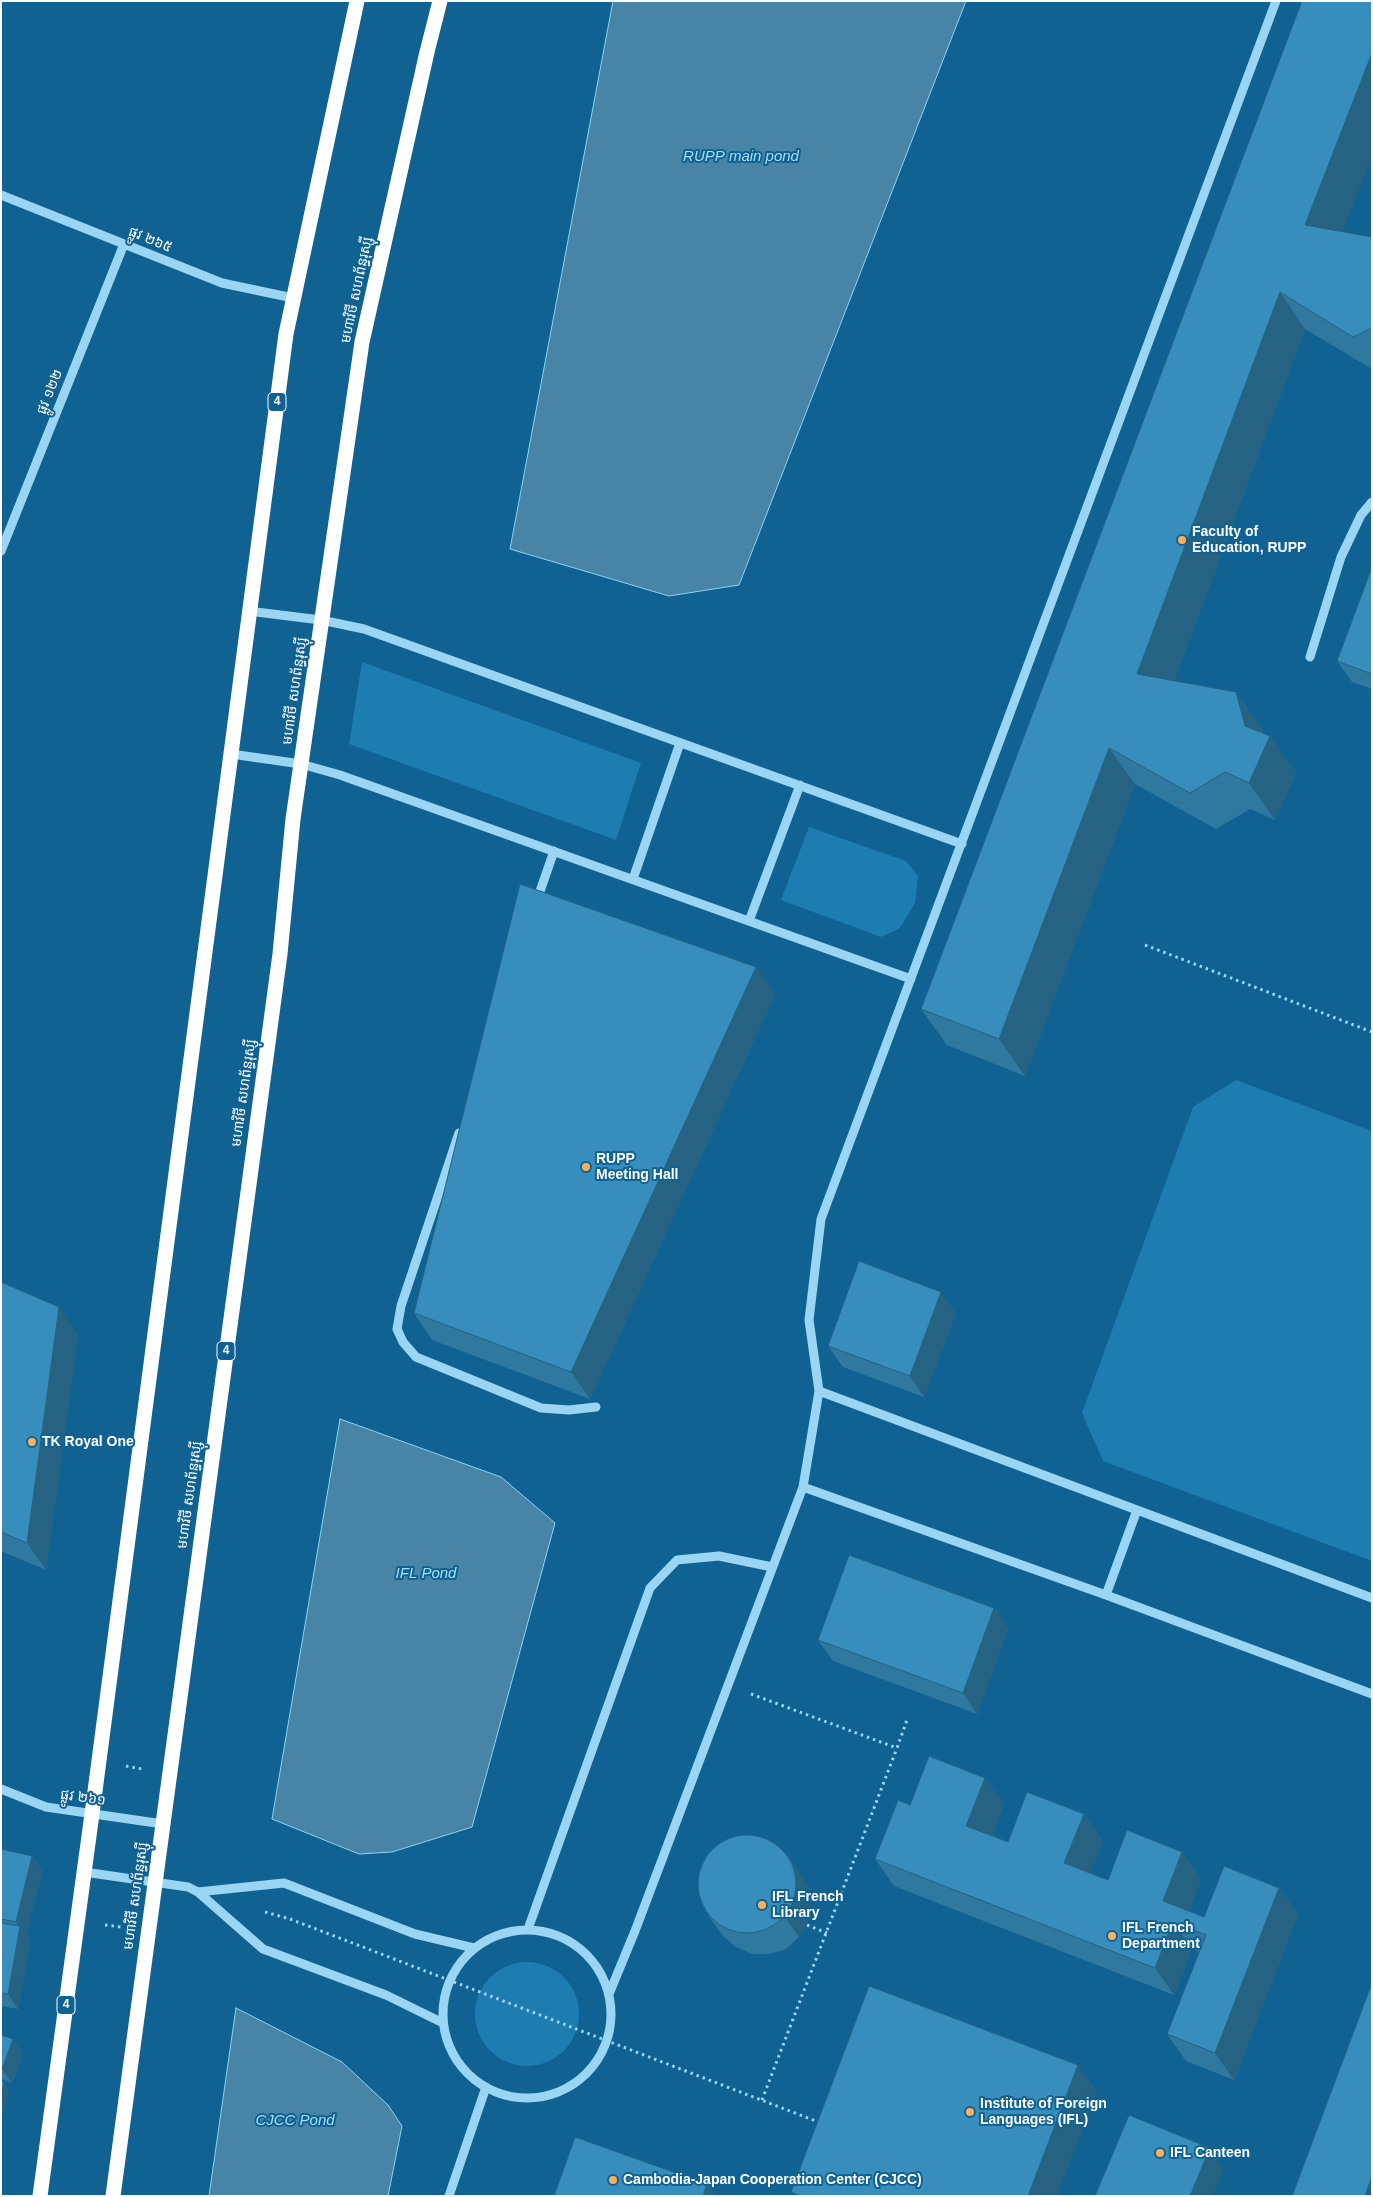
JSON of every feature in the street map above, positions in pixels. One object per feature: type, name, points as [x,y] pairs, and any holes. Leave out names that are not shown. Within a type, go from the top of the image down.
[{"type":"highway","name":"4","points":[[40,2196],[92,1814],[231,754],[248,611],[286,334],[357,1]]},
{"type":"highway","name":"មហាវិថី សហព័ន្ធរុស្ស៊ី","points":[[113,2196],[280,954],[301,764],[362,342],[440,1]]},
{"type":"street","points":[[609,1994],[639,1922],[803,1487],[819,1391],[809,1320],[822,1219],[1276,1]]},
{"type":"street","name":"ផ្លូវ ២៦៥","points":[[1,195],[222,283],[293,298]]},
{"type":"street","name":"ផ្លូវ ១២២","points":[[1,550],[124,244]]},
{"type":"street","points":[[1310,657],[1342,557],[1360,516],[1372,502]]},
{"type":"street","points":[[248,611],[321,620],[364,629],[962,844]]},
{"type":"street","points":[[633,879],[680,743]]},
{"type":"street","points":[[231,754],[301,764],[340,774],[911,979]]},
{"type":"street","points":[[749,921],[800,786]]},
{"type":"street","points":[[535,907],[554,851]]},
{"type":"street","points":[[463,1120],[401,1306],[397,1329],[403,1342],[416,1357],[541,1408],[569,1410],[596,1407]]},
{"type":"street","points":[[819,1391],[1372,1598]]},
{"type":"street","points":[[803,1487],[1106,1595],[1372,1694]]},
{"type":"street","points":[[1106,1595],[1137,1510]]},
{"type":"street","points":[[528,1929],[650,1588],[677,1560],[719,1556],[772,1567]]},
{"type":"street","name":"ផ្លូវ ២៦១","points":[[1,1790],[46,1807],[163,1824]]},
{"type":"street","points":[[84,1872],[188,1887],[198,1892],[263,1949],[386,1995],[443,2023]]},
{"type":"street","points":[[198,1892],[284,1883],[415,1934],[474,1948]]},
{"type":"street","points":[[528,1929],[556,1934],[580,1948],[598,1968],[609,1994],[611,2021],[604,2048],[588,2072],[566,2088],[540,2097],[512,2097],[486,2087],[465,2071],[450,2049],[443,2023],[445,1996],[455,1969],[474,1948],[499,1934],[528,1929]]},
{"type":"street","points":[[449,2196],[486,2087]]},
{"type":"path","points":[[1145,945],[1372,1032]]},
{"type":"path","points":[[728,1686],[897,1748]]},
{"type":"path","points":[[762,2100],[907,1720]]},
{"type":"path","points":[[98,1762],[169,1774]]},
{"type":"path","points":[[290,1919],[824,2125]]},
{"type":"path","points":[[77,1920],[148,1931]]},
{"type":"path","points":[[807,1925],[827,1933]]},
{"type":"shaded area","points":[[362,662],[641,763],[616,840],[349,744]]},
{"type":"shaded area","points":[[809,827],[906,861],[918,876],[915,903],[900,928],[881,937],[781,900]]},
{"type":"shaded area","points":[[1236,1080],[1372,1131],[1372,1561],[1103,1461],[1082,1413],[1193,1107]]},
{"type":"shaded area","points":[[527,1962],[547,1966],[564,1977],[575,1994],[579,2014],[575,2034],[564,2051],[547,2062],[527,2066],[507,2062],[490,2051],[479,2034],[475,2014],[479,1994],[490,1977],[507,1966]]},
{"type":"water","name":"RUPP main pond","points":[[613,1],[966,1],[739,585],[669,596],[510,549]]},
{"type":"water","name":"IFL Pond","points":[[340,1419],[501,1477],[555,1523],[472,1827],[392,1852],[359,1854],[272,1819]]},
{"type":"water","name":"CJCC Pond","points":[[236,2008],[342,2062],[388,2105],[402,2126],[388,2196],[209,2196]]},
{"type":"building","name":"Faculty of Education, RUPP","points":[[1302,1],[1372,1],[1372,53],[1305,225],[1372,237],[1372,328],[1353,337],[1280,292],[1137,674],[1236,692],[1245,726],[1270,736],[1249,783],[1225,772],[1190,793],[1109,748],[999,1039],[921,1009]]},
{"type":"building","points":[[1372,567],[1372,674],[1337,661]]},
{"type":"building","name":"RUPP Meeting Hall","points":[[520,884],[756,967],[571,1372],[414,1313]]},
{"type":"building","points":[[859,1261],[941,1292],[910,1376],[828,1346]]},
{"type":"building","name":"TK Royal One","points":[[1,1282],[59,1307],[27,1543],[1,1532]]},
{"type":"building","points":[[849,1555],[994,1608],[963,1693],[818,1640]]},
{"type":"building","name":"IFL French Department","points":[[929,1756],[985,1778],[966,1826],[1008,1842],[1027,1792],[1084,1814],[1064,1863],[1108,1880],[1127,1830],[1182,1852],[1163,1901],[1204,1917],[1224,1866],[1279,1888],[1215,2053],[1167,2034],[1206,1935],[1173,1922],[1155,1968],[875,1859],[898,1800],[910,1805]]},
{"type":"building","name":"IFL French Library","points":[[747,1835],[766,1839],[782,1849],[792,1865],[796,1884],[792,1903],[782,1919],[766,1929],[747,1933],[728,1929],[712,1919],[702,1903],[698,1884],[702,1865],[712,1849],[728,1839]]},
{"type":"building","points":[[1,1849],[32,1856],[16,1922],[1,1919]]},
{"type":"building","points":[[1,1923],[20,1926],[8,1994],[1,1993]]},
{"type":"building","points":[[1372,1983],[1372,2176],[1365,2196],[1292,2196]]},
{"type":"building","name":"Institute of Foreign Languages (IFL)","points":[[869,1986],[1078,2065],[1028,2196],[800,2196],[791,2192]]},
{"type":"building","points":[[1,2035],[13,2039],[2,2069],[1,2068]]},
{"type":"building","points":[[1,2081],[4,2082],[1,2094]]},
{"type":"building","points":[[1129,2115],[1210,2148],[1190,2196],[1095,2196]]},
{"type":"building","points":[[575,2137],[707,2184],[703,2196],[554,2196]]},
{"type":"place","name":"Faculty of Education, RUPP","points":[[1182,540]]},
{"type":"place","name":"RUPP Meeting Hall","points":[[586,1167]]},
{"type":"place","name":"TK Royal One","points":[[32,1442]]},
{"type":"place","name":"IFL French Library","points":[[762,1905]]},
{"type":"place","name":"IFL French Department","points":[[1112,1936]]},
{"type":"place","name":"Institute of Foreign Languages (IFL)","points":[[970,2112]]},
{"type":"place","name":"IFL Canteen","points":[[1160,2153]]},
{"type":"place","name":"Cambodia-Japan Cooperation Center (CJCC)","points":[[613,2180]]}]
